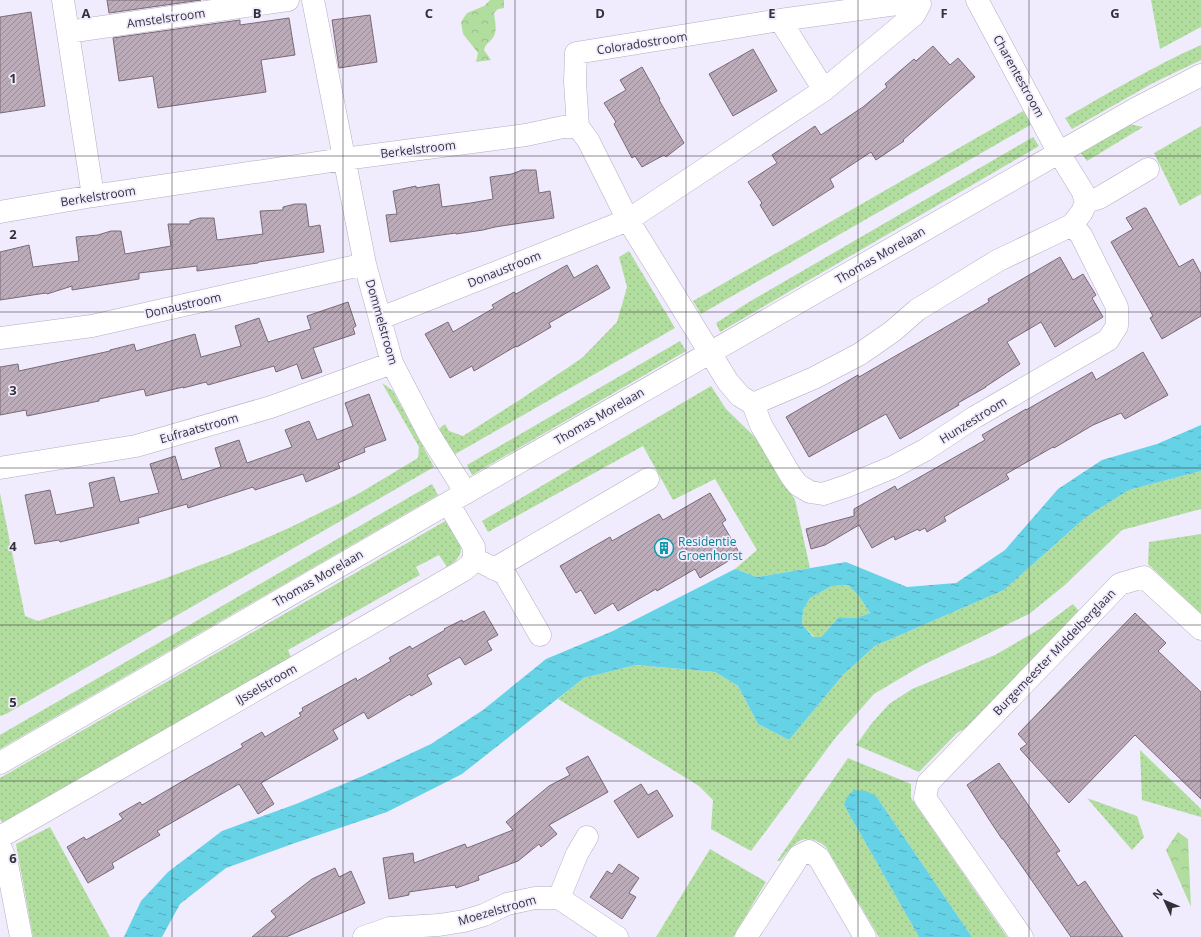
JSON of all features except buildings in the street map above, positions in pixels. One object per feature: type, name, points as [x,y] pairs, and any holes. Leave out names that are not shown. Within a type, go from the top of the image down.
[{"type":"street","points":[[63,0],[93,196]]},
{"type":"street","name":"Amstelstroom","points":[[68,32],[288,0]]},
{"type":"street","points":[[313,0],[344,159]]},
{"type":"street","name":"Charentestroom","points":[[977,0],[1059,153]]},
{"type":"street","name":"Coloradostroom","points":[[578,127],[575,82],[576,53],[780,20],[904,3],[920,4],[914,15],[824,90],[628,220]]},
{"type":"street","points":[[780,20],[824,90]]},
{"type":"street","name":"Thomas Morelaan","points":[[0,763],[710,352],[1137,108],[1201,75]]},
{"type":"street","name":"Berkelstroom","points":[[0,212],[93,196],[344,159],[526,135],[563,127],[578,127]]},
{"type":"street","points":[[578,127],[588,140],[628,220],[728,382],[740,396],[754,404],[814,378],[860,354],[893,331],[923,306],[997,261],[1072,225],[1082,212],[1086,202],[1083,192],[1059,153]]},
{"type":"street","name":"Dommelstroom","points":[[344,159],[365,264],[381,318],[392,363],[429,434],[457,498]]},
{"type":"street","points":[[1086,202],[1100,198],[1148,169]]},
{"type":"street","name":"Donaustroom","points":[[381,318],[628,220]]},
{"type":"street","name":"Hunzestroom","points":[[754,404],[761,424],[791,476],[798,485],[810,492],[823,494],[847,486],[893,467],[925,450],[975,417],[1108,340],[1117,326],[1117,306],[1081,235],[1072,225]]},
{"type":"street","name":"Donaustroom","points":[[0,338],[92,326],[365,264]]},
{"type":"street","name":"Eufraatstroom","points":[[0,468],[136,446],[271,407],[392,363]]},
{"type":"street","points":[[494,569],[648,479]]},
{"type":"street","points":[[457,498],[474,547],[474,558],[504,574],[540,636]]},
{"type":"street","name":"IJsselstroom","points":[[0,837],[464,570],[470,565],[474,558]]},
{"type":"street","name":"Burgemeester Middelberglaan","points":[[1022,937],[925,798],[928,783],[1120,584],[1144,577],[1201,629]]},
{"type":"street","points":[[587,837],[577,854],[559,898],[617,937]]},
{"type":"street","points":[[0,846],[7,864],[21,937]]},
{"type":"street","points":[[746,937],[799,856],[809,851],[819,858],[865,937]]},
{"type":"street","name":"Moezelstroom","points":[[364,937],[390,928],[439,925],[464,921],[484,915],[507,904],[536,898],[559,898]]},
{"type":"green space","points":[[490,0],[504,0],[504,8],[498,9],[494,13],[496,27],[495,33],[484,50],[491,60],[476,62],[478,53],[463,34],[461,22],[467,13],[484,6]]},
{"type":"green space","points":[[1151,0],[1201,0],[1201,27],[1160,49]]},
{"type":"green space","points":[[1201,45],[1201,60],[1153,83],[1072,129],[1065,118],[1149,70]]},
{"type":"green space","points":[[1023,111],[1032,124],[701,314],[693,301]]},
{"type":"green space","points":[[1128,124],[1143,127],[1087,161],[1081,153]]},
{"type":"green space","points":[[1201,126],[1201,194],[1180,206],[1154,153]]},
{"type":"green space","points":[[1033,137],[1039,146],[720,332],[716,323],[749,302]]},
{"type":"green space","points":[[629,251],[675,328],[452,456],[439,429],[445,424],[449,431],[463,436],[582,358],[617,322],[627,287],[619,257]]},
{"type":"green space","points":[[680,341],[686,351],[472,475],[467,465]]},
{"type":"green space","points":[[382,383],[393,391],[434,467],[6,714],[0,716],[0,493],[25,616],[38,621],[158,581],[230,554],[291,527],[358,494],[418,458],[419,447]]},
{"type":"green space","points":[[711,386],[726,409],[757,439],[795,500],[810,568],[757,577],[735,569],[757,550],[715,479],[673,500],[643,446],[488,532],[482,521]]},
{"type":"green space","points":[[1201,471],[1201,509],[1122,530],[1065,585],[1029,614],[921,666],[874,694],[836,737],[751,851],[711,829],[713,800],[699,786],[558,699],[584,678],[636,665],[715,672],[738,686],[758,724],[789,740],[843,675],[875,646],[1004,590],[1086,517],[1129,490]]},
{"type":"green space","points":[[432,484],[438,495],[0,749],[0,735]]},
{"type":"green space","points":[[447,520],[458,539],[461,551],[455,561],[447,567],[439,555],[416,567],[420,575],[288,650],[291,657],[3,824],[0,819],[0,778]]},
{"type":"green space","points":[[1201,534],[1201,614],[1148,564],[1149,542]]},
{"type":"green space","points":[[848,585],[859,596],[870,613],[856,618],[839,617],[821,637],[814,637],[802,624],[803,610],[810,598],[832,586]]},
{"type":"green space","points":[[1073,604],[1079,611],[969,726],[957,733],[919,772],[856,745],[872,723],[889,704],[912,689],[995,655],[1038,630]]},
{"type":"green space","points":[[1140,750],[1201,809],[1201,817],[1142,800]]},
{"type":"green space","points":[[848,758],[911,784],[911,798],[1007,937],[972,937],[876,796],[844,805],[919,937],[879,937],[826,847],[819,842],[812,839],[800,840],[780,861],[777,861]]},
{"type":"green space","points":[[1087,798],[1137,816],[1144,837],[1132,850]]},
{"type":"green space","points":[[50,827],[110,937],[33,937],[16,844]]},
{"type":"green space","points":[[1178,832],[1188,839],[1191,907],[1166,850]]},
{"type":"green space","points":[[710,849],[766,882],[733,937],[656,937]]},
{"type":"water","points":[[1201,425],[1201,471],[1129,490],[1086,517],[1004,590],[875,646],[843,675],[789,740],[758,724],[738,686],[715,672],[636,665],[584,678],[462,774],[387,812],[226,868],[180,904],[162,937],[124,937],[141,901],[168,872],[222,831],[296,804],[365,775],[431,744],[483,710],[546,659],[613,631],[735,569],[757,577],[846,562],[907,587],[956,583],[1005,550],[1058,489],[1102,460],[1157,444]],"holes":[[[848,585],[859,596],[870,613],[856,618],[839,617],[821,637],[813,637],[802,624],[803,610],[810,598],[832,586]]]},
{"type":"water","points":[[854,790],[866,791],[876,796],[972,937],[919,937],[844,805],[847,797]]},
{"type":"place","name":"Residentie Groenhorst","points":[[664,548]]}]
